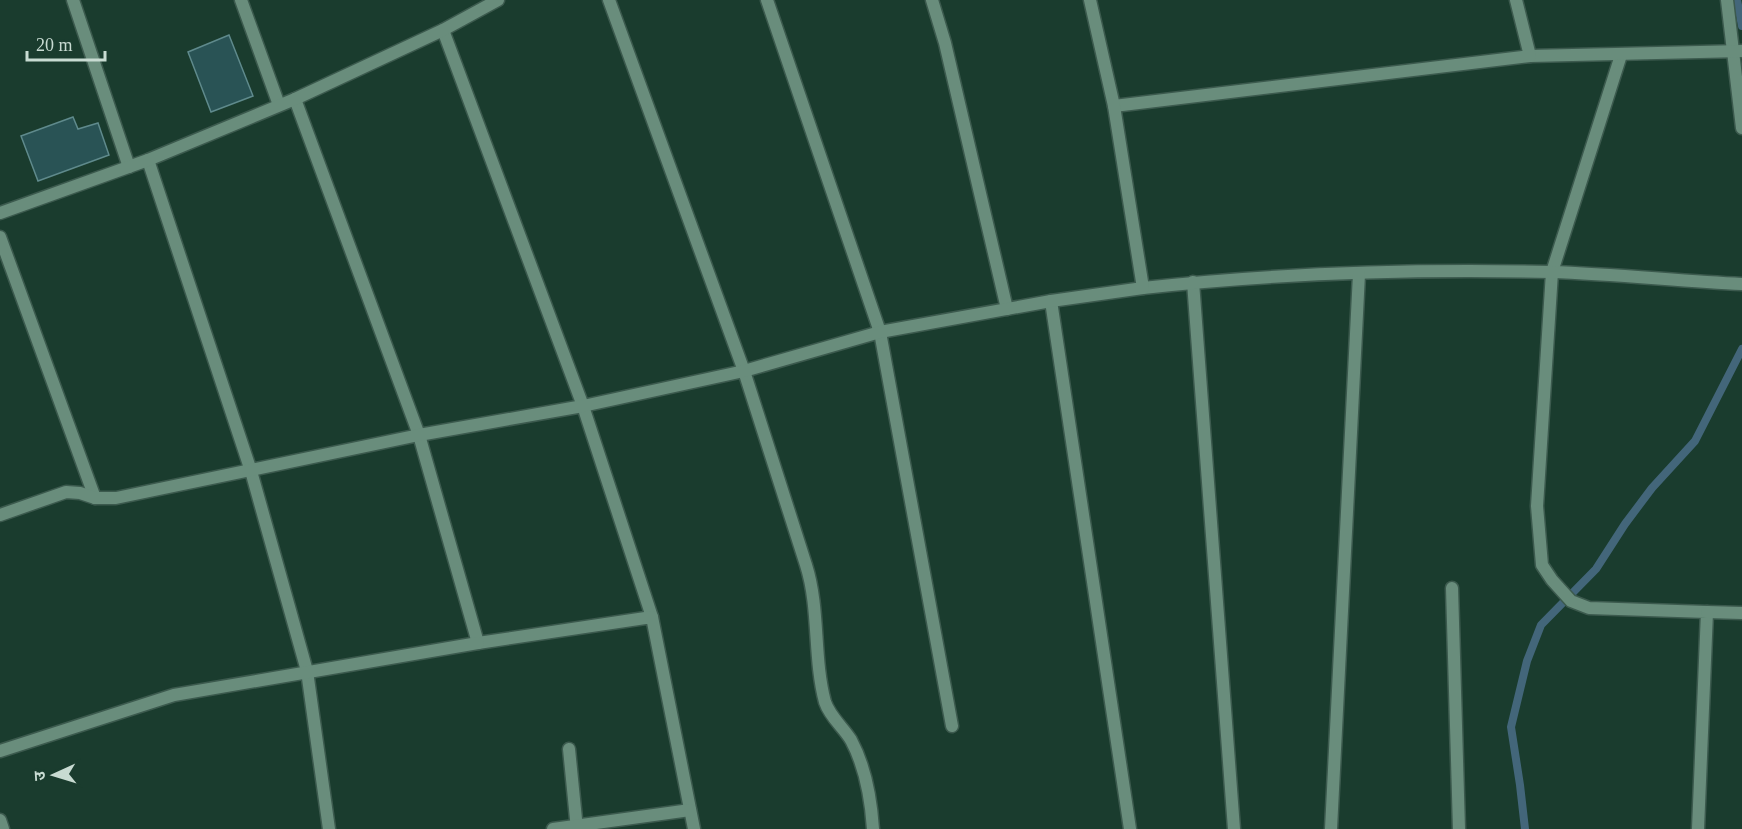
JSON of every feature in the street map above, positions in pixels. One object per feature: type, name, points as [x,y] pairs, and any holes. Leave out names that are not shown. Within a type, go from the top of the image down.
[{"type":"street","points":[[73,0],[129,167]]},
{"type":"street","points":[[241,0],[279,105]]},
{"type":"street","points":[[609,0],[744,371],[811,580],[817,651],[826,705],[850,739],[858,757],[867,784],[873,829]]},
{"type":"street","points":[[767,0],[880,332],[952,726]]},
{"type":"street","points":[[932,0],[945,43],[1007,309]]},
{"type":"street","points":[[1090,0],[1114,106],[1143,288]]},
{"type":"street","points":[[1516,0],[1530,56]]},
{"type":"street","points":[[1727,0],[1738,52],[1742,128]]},
{"type":"street","points":[[0,213],[148,160],[295,99],[442,30],[495,1]]},
{"type":"street","points":[[442,30],[584,406],[652,617],[694,829]]},
{"type":"street","points":[[1114,106],[1530,56],[1738,52]]},
{"type":"street","points":[[1621,55],[1552,273],[1537,506],[1542,564],[1552,580],[1571,601],[1589,608],[1742,613]]},
{"type":"street","points":[[295,99],[419,435],[478,643]]},
{"type":"street","points":[[148,160],[251,471],[307,671],[329,829]]},
{"type":"street","points":[[0,237],[95,498]]},
{"type":"street","points":[[0,514],[66,492],[80,493],[95,498],[116,498],[419,435],[584,406],[744,371],[880,332],[1051,301],[1143,288],[1193,282],[1359,274],[1552,273],[1738,284]]},
{"type":"street","points":[[1331,829],[1359,274]]},
{"type":"street","points":[[1193,282],[1234,829]]},
{"type":"street","points":[[1051,301],[1130,829]]},
{"type":"street","points":[[1452,588],[1459,829]]},
{"type":"street","points":[[1698,829],[1707,612]]},
{"type":"street","points":[[0,751],[174,695],[478,643],[652,617]]},
{"type":"street","points":[[569,749],[577,827]]},
{"type":"street","points":[[552,829],[690,810]]},
{"type":"street","points":[[0,820],[3,829]]},
{"type":"building","points":[[229,35],[253,96],[211,112],[188,52]]},
{"type":"building","points":[[73,117],[78,129],[98,123],[109,155],[38,181],[21,136]]},
{"type":"waterway","points":[[1737,0],[1742,26]]},
{"type":"waterway","points":[[1525,829],[1511,727],[1527,661],[1541,625],[1596,569],[1652,488],[1695,441],[1742,349]]}]
